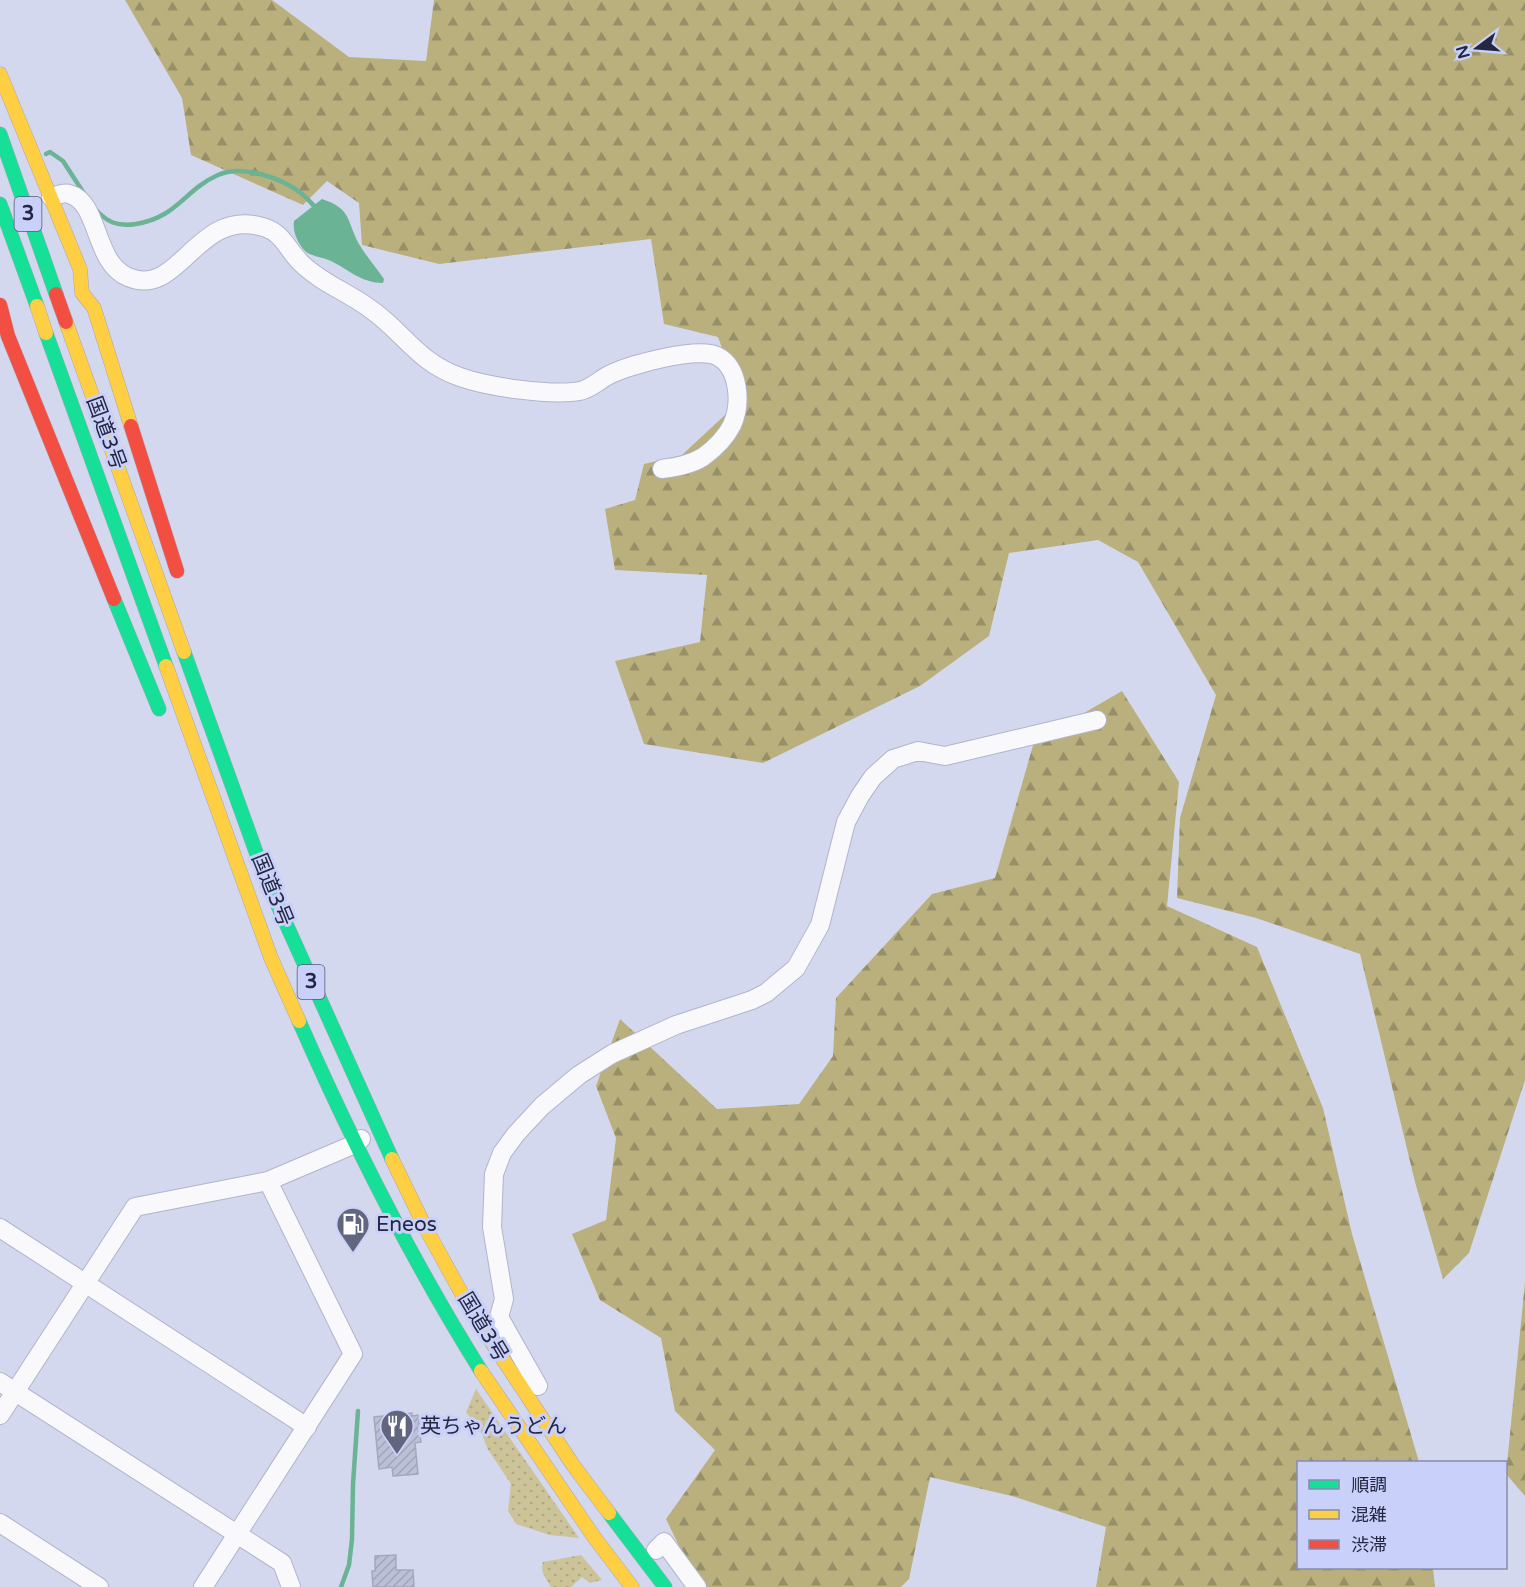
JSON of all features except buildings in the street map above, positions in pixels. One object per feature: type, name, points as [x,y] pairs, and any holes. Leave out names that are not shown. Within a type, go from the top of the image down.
[{"type":"highway","points":[[0,74],[80,269],[82,292],[94,308],[180,579]]},
{"type":"highway","name":"国道3号","points":[[0,134],[265,877],[375,1126],[425,1227],[473,1314],[527,1397],[612,1519],[665,1587]]},
{"type":"highway","name":"国道3号","points":[[0,204],[271,958],[338,1110],[402,1237],[498,1400],[632,1587]]},
{"type":"highway","points":[[17,330],[82,292]]},
{"type":"highway","points":[[0,305],[17,330],[162,717]]},
{"type":"highway","points":[[236,758],[265,877]]},
{"type":"highway","points":[[211,830],[246,887]]},
{"type":"street","points":[[51,197],[67,193],[80,199],[92,219],[109,262],[117,271],[147,282],[170,272],[213,233],[222,228],[245,224],[271,230],[284,239],[300,262],[323,280],[370,308],[431,364],[447,372],[486,384],[563,393],[582,391],[630,367],[686,353],[714,354],[727,362],[735,380],[736,411],[732,424],[712,450],[700,458],[688,464],[662,469]]},
{"type":"street","points":[[612,1519],[604,1485],[572,1445],[500,1317],[504,1299],[492,1227],[492,1205],[494,1174],[502,1153],[542,1106],[579,1075],[612,1054],[676,1025],[752,1000],[766,993],[796,968],[820,925],[846,822],[873,777],[893,759],[918,751],[945,756],[1097,720]]},
{"type":"street","points":[[0,1415],[8,1387],[84,1283],[135,1206],[268,1181],[355,1144],[375,1126]]},
{"type":"street","points":[[203,1587],[353,1354],[268,1181]]},
{"type":"street","points":[[0,1228],[307,1427]]},
{"type":"street","points":[[8,1387],[282,1563],[291,1587]]},
{"type":"street","points":[[0,1523],[99,1587]]},
{"type":"street","points":[[656,1550],[664,1542],[697,1587]]},
{"type":"shaded area","points":[[322,199],[339,207],[347,216],[359,244],[384,279],[383,283],[362,278],[302,248],[295,233],[294,221]]},
{"type":"shaded area","points":[[476,1389],[579,1538],[550,1535],[516,1524],[508,1511],[511,1484],[487,1448],[482,1434],[466,1412]]},
{"type":"shaded area","points":[[581,1555],[602,1580],[590,1583],[582,1577],[571,1587],[551,1587],[543,1572],[543,1562]]},
{"type":"green space","points":[[125,0],[272,0],[349,57],[426,61],[434,0],[1525,0],[1525,1080],[1469,1253],[1443,1279],[1415,1182],[1360,954],[1256,918],[1177,898],[1180,818],[1216,695],[1138,562],[1098,540],[1009,553],[989,636],[920,686],[763,763],[644,744],[615,661],[700,642],[707,575],[615,570],[605,509],[635,500],[644,464],[682,455],[741,400],[718,337],[664,324],[651,239],[439,264],[362,245],[359,203],[327,181],[303,205],[191,155],[182,98]]},
{"type":"green space","points":[[1122,691],[1179,782],[1167,906],[1257,947],[1323,1108],[1352,1234],[1419,1461],[1297,1461],[1297,1569],[1433,1569],[1435,1587],[1096,1587],[1106,1527],[1012,1496],[930,1477],[909,1579],[901,1587],[699,1587],[666,1519],[715,1450],[675,1411],[661,1338],[600,1300],[572,1234],[606,1220],[616,1138],[596,1086],[620,1019],[717,1109],[799,1104],[833,1056],[836,998],[932,894],[995,878],[1034,742]]},
{"type":"green space","points":[[1525,1282],[1525,1496],[1507,1475]]},
{"type":"waterway","points":[[46,154],[50,152],[63,161],[85,195]]},
{"type":"waterway","points":[[95,209],[108,220],[118,224],[129,225],[150,221],[162,216],[206,181],[218,175],[238,171],[261,174],[283,182],[301,193],[317,209]]},
{"type":"waterway","points":[[341,1587],[349,1565],[352,1539],[358,1411]]},
{"type":"traffic: fast","points":[[0,134],[56,294]]},
{"type":"traffic: fast","points":[[0,204],[37,306]]},
{"type":"traffic: fast","points":[[46,333],[166,666]]},
{"type":"traffic: fast","points":[[114,599],[159,709]]},
{"type":"traffic: fast","points":[[184,652],[265,877],[392,1159]]},
{"type":"traffic: fast","points":[[299,1021],[384,1199],[430,1286],[481,1371]]},
{"type":"traffic: fast","points":[[609,1513],[665,1587]]},
{"type":"traffic: slow","points":[[0,74],[80,269],[82,293],[94,308],[131,426]]},
{"type":"traffic: slow","points":[[37,306],[46,333]]},
{"type":"traffic: slow","points":[[66,322],[184,652]]},
{"type":"traffic: slow","points":[[166,666],[271,958],[299,1021]]},
{"type":"traffic: slow","points":[[392,1159],[425,1227],[473,1314],[573,1465],[609,1513]]},
{"type":"traffic: slow","points":[[481,1371],[594,1537],[632,1587]]},
{"type":"traffic: jam","points":[[56,294],[66,322]]},
{"type":"traffic: jam","points":[[0,305],[8,336],[114,599]]},
{"type":"traffic: jam","points":[[131,426],[177,571]]},
{"type":"place","name":"Eneos","points":[[353,1253]]},
{"type":"place","name":"英ちゃんうどん","points":[[397,1455]]}]
